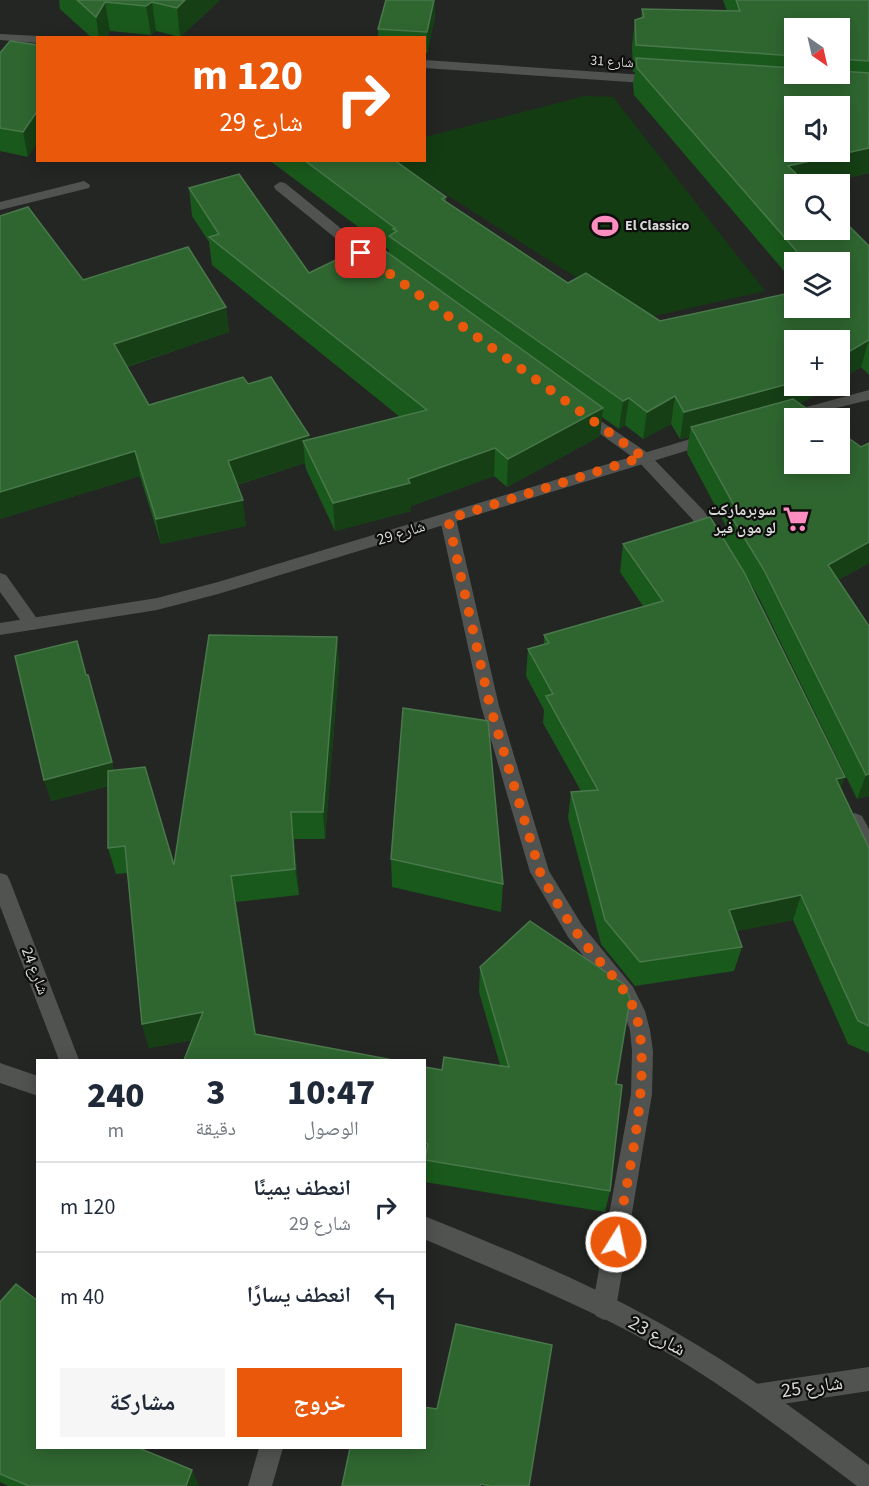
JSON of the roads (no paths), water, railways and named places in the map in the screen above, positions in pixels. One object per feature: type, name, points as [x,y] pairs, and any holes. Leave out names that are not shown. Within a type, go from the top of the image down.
[{"type":"street","points":[[0,38],[36,40]]},
{"type":"street","name":"شارع 31","points":[[426,64],[667,81]]},
{"type":"street","points":[[0,206],[84,186]]},
{"type":"street","points":[[280,186],[343,239],[391,274]]},
{"type":"street","points":[[767,423],[869,395]]},
{"type":"street","points":[[575,407],[643,457],[698,515],[723,556]]},
{"type":"street","name":"شارع 29","points":[[0,628],[157,604],[448,519],[643,457],[722,435]]},
{"type":"street","points":[[448,519],[490,706],[540,872],[573,927],[612,974],[629,1000],[635,1011],[640,1035],[643,1088],[604,1308]]},
{"type":"street","points":[[0,579],[33,624]]},
{"type":"street","points":[[849,809],[869,847]]},
{"type":"street","name":"شارع 24","points":[[0,881],[69,1059]]},
{"type":"street","points":[[0,1073],[36,1085]]},
{"type":"street","name":"شارع 23","points":[[426,1228],[604,1308],[687,1352],[756,1395],[869,1480]]},
{"type":"street","name":"شارع 25","points":[[756,1395],[869,1379]]},
{"type":"street","points":[[260,1486],[271,1449]]},
{"type":"place","name":"El Classico","points":[[605,226]]},
{"type":"place","name":"سوبرماركت لو مون فير","points":[[796,519]]}]
